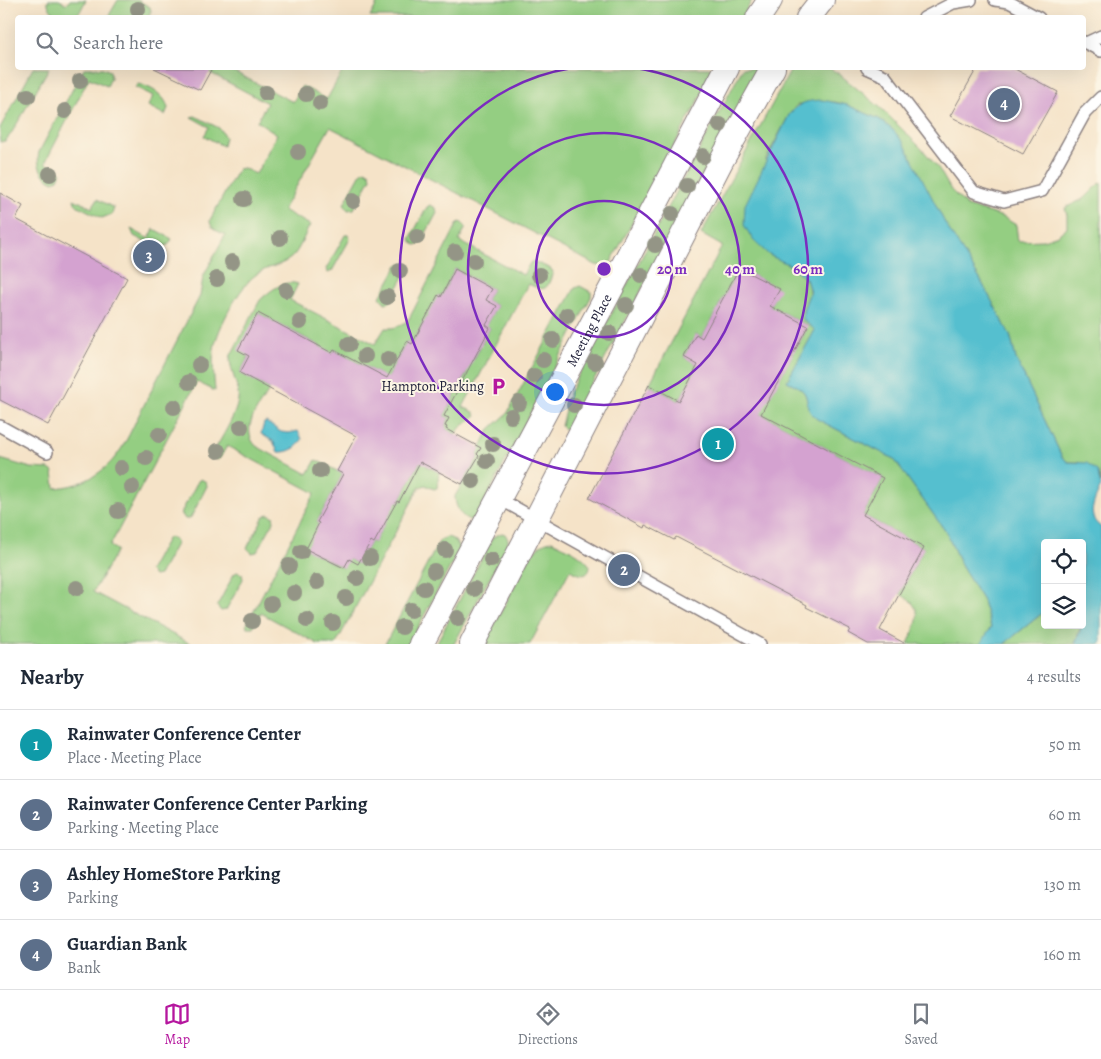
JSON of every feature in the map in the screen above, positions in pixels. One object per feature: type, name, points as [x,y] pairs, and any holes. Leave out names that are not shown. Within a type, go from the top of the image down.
[{"type":"street","points":[[810,15],[822,0]]},
{"type":"street","name":"Meeting Place","points":[[421,644],[726,70]]},
{"type":"street","points":[[472,644],[720,163],[772,70]]},
{"type":"lane","points":[[930,15],[953,3],[971,0]]},
{"type":"lane","points":[[995,0],[1009,2],[1033,15]]},
{"type":"lane","points":[[1086,42],[1101,36]]},
{"type":"lane","points":[[1086,43],[1101,51]]},
{"type":"lane","points":[[887,72],[974,192],[1004,201],[1042,191],[1085,113],[1101,97]]},
{"type":"lane","points":[[0,426],[47,452]]},
{"type":"lane","points":[[498,498],[537,518],[760,644]]},
{"type":"green space","points":[[48,0],[59,0],[67,4],[70,0],[86,0],[77,15],[57,15],[48,4]]},
{"type":"green space","points":[[118,0],[137,0],[150,7],[151,11],[149,15],[109,15]]},
{"type":"green space","points":[[379,0],[752,0],[744,15],[371,15]]},
{"type":"green space","points":[[32,70],[48,70],[11,134],[5,141],[0,142],[0,128]]},
{"type":"green space","points":[[83,70],[110,71],[111,78],[107,86],[89,78],[45,163],[61,172],[58,179],[54,182],[43,174],[39,166],[39,152]]},
{"type":"green space","points":[[205,70],[231,70],[293,102],[302,86],[327,99],[343,70],[715,70],[611,262],[602,266],[596,265],[330,127],[283,210],[310,225],[301,244],[288,260],[257,274],[250,280],[230,308],[224,319],[214,349],[215,391],[197,382],[110,546],[117,550],[93,592],[191,644],[0,644],[0,459],[31,468],[49,469],[53,472],[55,488],[86,480],[100,472],[117,455],[200,296],[203,277],[225,235],[213,228],[210,220],[238,169],[243,168],[256,174],[277,134],[257,121],[267,103]]},
{"type":"green space","points":[[742,70],[758,70],[570,425],[564,429],[561,426],[569,393]]},
{"type":"green space","points":[[791,70],[833,70],[838,73],[882,109],[923,150],[939,169],[951,190],[967,206],[1003,217],[1016,225],[1018,241],[1043,240],[1058,235],[1067,227],[1065,208],[1085,198],[1101,182],[1101,483],[1097,471],[1078,462],[1068,462],[1062,457],[1016,359],[1010,335],[894,131],[879,119],[847,105],[835,102],[797,105],[789,115],[766,159],[769,255],[794,268],[808,284],[809,293],[803,310],[815,330],[787,381],[802,390],[812,415],[817,419],[894,459],[946,532],[962,567],[983,601],[991,627],[981,644],[908,644],[918,616],[914,605],[900,594],[924,548],[863,515],[883,478],[751,409],[768,400],[808,326],[770,306],[779,289],[739,268],[702,338],[696,334],[684,357],[698,365],[679,401],[649,385],[722,246],[701,234]]},
{"type":"green space","points":[[138,84],[148,87],[161,95],[168,108],[165,115],[148,106],[153,96],[135,87]]},
{"type":"green space","points":[[195,116],[219,128],[225,137],[223,146],[204,136],[209,127],[191,117]]},
{"type":"green space","points":[[365,170],[370,173],[371,178],[354,209],[348,210],[344,204],[361,173]]},
{"type":"green space","points":[[74,199],[92,208],[97,199],[114,208],[112,214],[102,218],[78,206]]},
{"type":"green space","points":[[430,205],[436,208],[437,213],[420,244],[415,245],[410,239],[427,207]]},
{"type":"green space","points":[[461,222],[466,227],[459,241],[523,275],[533,261],[551,269],[553,272],[545,288],[542,289],[528,284],[463,407],[474,412],[476,416],[455,434],[446,429],[445,426],[449,418],[444,416],[467,373],[461,369],[474,359],[490,328],[486,325],[497,306],[486,300],[492,289],[455,269],[443,297],[439,295],[412,344],[407,341],[384,384],[381,375],[334,350],[331,356],[320,346],[258,313],[249,356],[240,373],[270,389],[253,417],[250,425],[251,439],[256,446],[308,474],[316,460],[343,474],[317,522],[321,524],[307,549],[343,568],[349,559],[358,564],[371,541],[374,543],[390,513],[393,499],[399,502],[422,458],[429,461],[426,466],[439,472],[437,488],[434,489],[425,485],[419,488],[336,644],[318,644],[261,613],[253,627],[247,627],[315,493],[227,446],[220,458],[217,460],[213,457],[213,453],[234,415],[238,399],[230,357],[260,300],[282,284],[298,284],[290,300],[375,344],[385,328],[398,326],[409,319],[458,223]]},
{"type":"green space","points":[[131,229],[149,239],[154,229],[172,239],[168,245],[157,248],[134,236]]},
{"type":"green space","points":[[345,235],[348,235],[350,239],[332,271],[328,273],[326,269]]},
{"type":"green space","points":[[398,265],[406,266],[407,271],[390,302],[385,303],[380,297]]},
{"type":"green space","points":[[580,286],[591,292],[591,297],[477,516],[470,520],[466,519],[459,511],[455,496],[479,456],[477,454],[490,429],[507,414],[575,288]]},
{"type":"green space","points":[[201,479],[206,482],[207,486],[190,519],[185,519],[181,513],[198,481]]},
{"type":"green space","points":[[268,514],[273,516],[274,521],[257,552],[252,553],[247,548],[264,516]]},
{"type":"green space","points":[[502,533],[508,539],[508,544],[454,644],[436,644],[493,537]]},
{"type":"green space","points":[[170,537],[175,539],[176,544],[159,575],[154,576],[149,571],[167,539]]},
{"type":"green space","points":[[447,537],[455,541],[459,550],[409,644],[385,644],[440,540]]},
{"type":"green space","points":[[552,541],[573,551],[586,561],[590,566],[589,570],[583,575],[570,570],[530,644],[484,644],[531,555],[540,545]]},
{"type":"green space","points":[[237,572],[242,574],[243,579],[226,610],[221,611],[217,606],[234,574]]},
{"type":"green space","points":[[1041,614],[1041,629],[1080,629],[1075,644],[1004,644]]},
{"type":"water","points":[[822,100],[847,105],[879,119],[894,131],[904,143],[946,225],[981,281],[1010,335],[1016,359],[1062,457],[1068,462],[1087,463],[1097,471],[1101,486],[1094,502],[1092,513],[1096,523],[1101,527],[1101,644],[1075,644],[1081,629],[1086,629],[1086,539],[1041,539],[1041,614],[1004,644],[981,644],[991,627],[983,601],[962,567],[946,532],[894,459],[817,419],[812,415],[808,407],[805,393],[787,381],[815,330],[803,320],[803,310],[810,292],[806,279],[792,266],[769,255],[753,240],[744,225],[745,205],[789,115],[797,107],[812,101]]},
{"type":"water","points":[[266,422],[281,432],[298,431],[302,439],[292,449],[278,452],[273,441],[261,434]]},
{"type":"building","points":[[158,70],[211,70],[200,90]]},
{"type":"building","points":[[976,70],[1017,70],[1058,92],[1023,154],[950,116]]},
{"type":"building","points":[[0,193],[23,206],[16,219],[127,278],[48,425],[0,400]]},
{"type":"building","points":[[739,268],[780,289],[770,306],[808,326],[761,414],[883,478],[863,515],[924,548],[880,630],[906,644],[868,644],[848,633],[850,629],[806,607],[807,605],[676,537],[674,540],[645,525],[644,528],[589,498],[649,385],[679,401],[698,365],[684,357],[696,334],[702,338]]},
{"type":"building","points":[[455,269],[492,289],[486,300],[497,306],[486,325],[490,328],[444,416],[449,418],[445,426],[447,427],[446,429],[481,448],[477,454],[479,456],[462,484],[420,462],[374,543],[371,541],[358,564],[349,559],[344,568],[306,549],[319,523],[317,522],[343,474],[337,471],[356,436],[240,373],[249,356],[238,350],[258,313],[332,353],[334,350],[387,378],[407,341],[412,344],[438,295],[441,297]]},
{"type":"place","name":"Guardian Bank","points":[[1004,104]]},
{"type":"place","name":"Ashley HomeStore Parking","points":[[149,256]]},
{"type":"place","name":"Hampton Parking","points":[[498,386]]},
{"type":"place","name":"Rainwater Conference Center","points":[[718,444]]},
{"type":"place","name":"Rainwater Conference Center Parking","points":[[624,570]]}]
